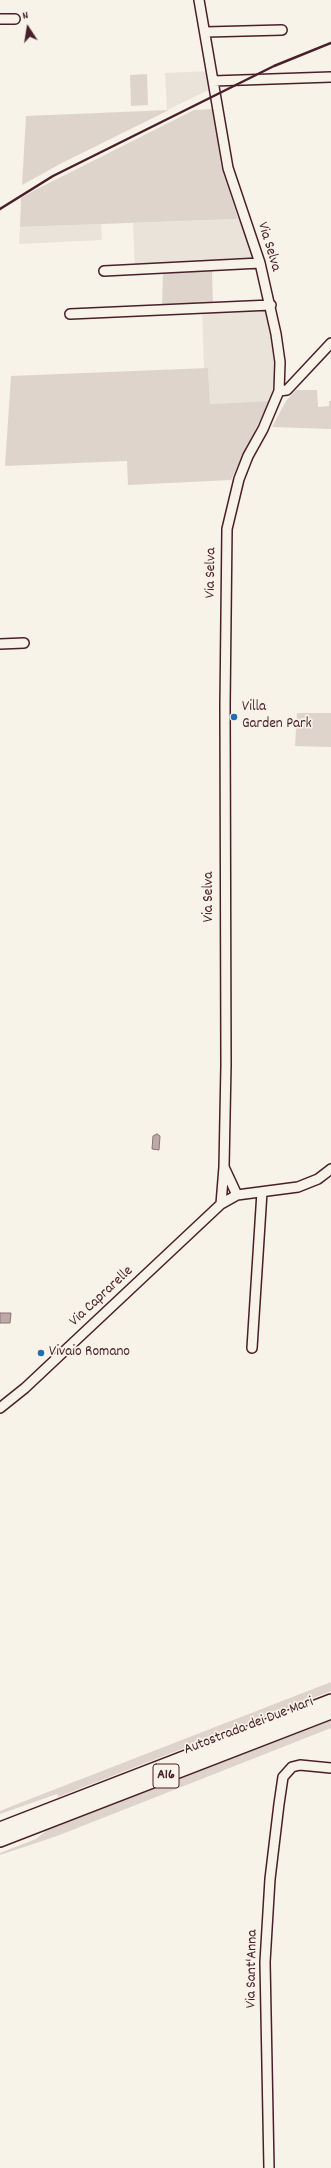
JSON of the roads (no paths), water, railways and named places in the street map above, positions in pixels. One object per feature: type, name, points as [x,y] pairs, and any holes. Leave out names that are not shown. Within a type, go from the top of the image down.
[{"type":"highway","name":"Autostrada dei Due Mari","points":[[0,1829],[331,1701]]},
{"type":"highway","name":"Autostrada dei Due Mari","points":[[0,1840],[331,1712]]},
{"type":"street","name":"Via Selva","points":[[198,0],[206,32],[228,168],[260,263],[271,306],[280,362],[280,391],[238,479],[227,529],[225,705],[226,1065],[224,1167],[221,1204]]},
{"type":"street","points":[[0,19],[15,19]]},
{"type":"street","points":[[206,32],[282,30]]},
{"type":"street","points":[[213,81],[331,77]]},
{"type":"street","points":[[104,271],[260,263]]},
{"type":"street","points":[[70,314],[271,306]]},
{"type":"street","points":[[280,391],[287,390],[331,343]]},
{"type":"street","points":[[0,644],[24,644]]},
{"type":"street","name":"Via Selva","points":[[224,1167],[237,1195]]},
{"type":"street","points":[[237,1195],[298,1186],[330,1172]]},
{"type":"street","points":[[252,1348],[262,1192]]},
{"type":"street","name":"Via Caprarelle","points":[[0,1408],[25,1388],[221,1204],[237,1195]]},
{"type":"street","name":"Via Sant'Anna","points":[[269,2168],[266,1940],[273,1845],[283,1777],[292,1767],[300,1765],[331,1768]]},
{"type":"railway","points":[[0,209],[53,176],[274,66],[331,43]]},
{"type":"place","name":"Villa Garden Park","points":[[234,717]]},
{"type":"place","name":"Vivaio Romano","points":[[41,1353]]}]
